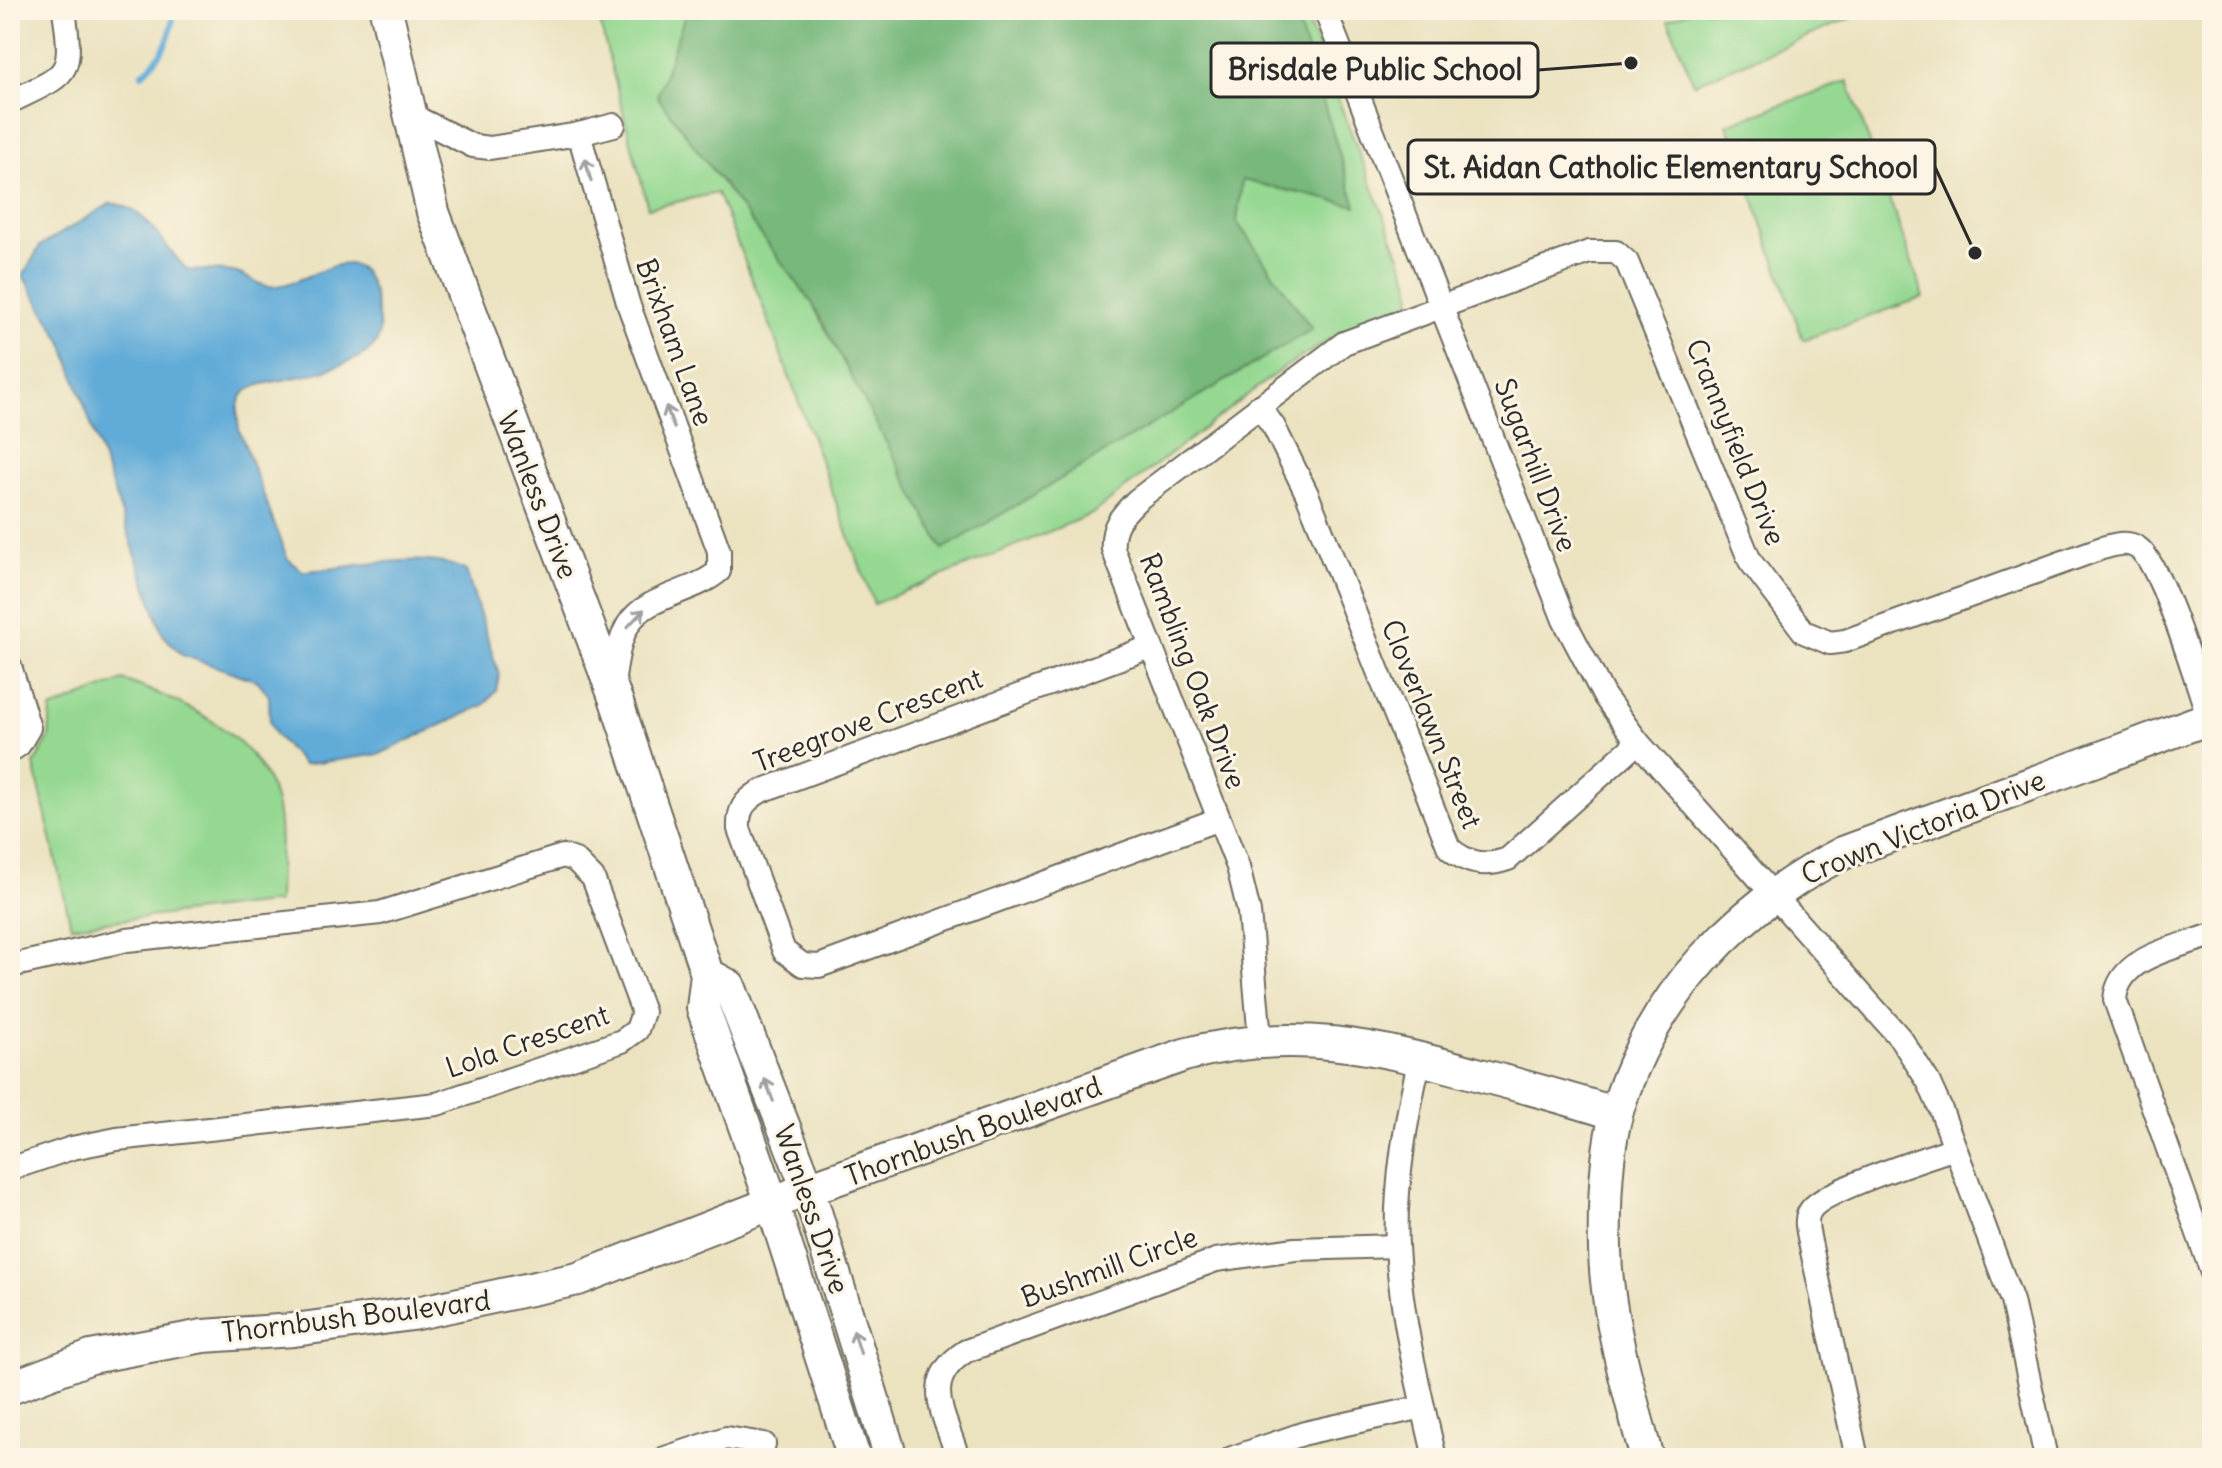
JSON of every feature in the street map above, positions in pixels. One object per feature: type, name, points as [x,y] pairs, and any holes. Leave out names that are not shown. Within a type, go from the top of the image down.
[{"type":"street","points":[[10,102],[62,76],[69,61],[70,48],[64,10]]},
{"type":"street","name":"Wanless Drive","points":[[386,10],[433,212],[612,690],[707,974],[703,1008],[772,1203],[854,1458]]},
{"type":"street","name":"Sugarhill Drive","points":[[1325,10],[1564,620],[1604,696],[1638,742],[1901,1039],[1928,1081],[2012,1301],[2046,1458]]},
{"type":"street","points":[[411,115],[473,146],[490,148],[579,134],[614,125]]},
{"type":"street","name":"Brixham Lane","points":[[579,134],[629,306],[719,551],[719,571],[705,583],[641,611],[629,624],[620,648],[612,690]]},
{"type":"street","name":"Crannyfield Drive","points":[[1441,305],[1589,252],[1616,252],[1627,262],[1637,279],[1750,561],[1804,632],[1830,643],[1845,641],[2102,548],[2122,543],[2136,546],[2154,568],[2211,721]]},
{"type":"street","name":"Rambling Oak Drive","points":[[1260,1040],[1249,912],[1238,867],[1150,647],[1113,549],[1112,535],[1118,518],[1137,500],[1344,343],[1441,305]]},
{"type":"street","name":"Cloverlawn Street","points":[[1259,406],[1274,427],[1307,494],[1444,841],[1454,853],[1484,864],[1508,859],[1638,742]]},
{"type":"street","name":"Treegrove Crescent","points":[[1150,647],[761,791],[747,800],[738,813],[739,829],[780,941],[792,959],[803,965],[819,966],[1219,819]]},
{"type":"street","points":[[10,666],[29,728],[19,745],[10,751]]},
{"type":"street","name":"Crown Victoria Drive","points":[[1647,1458],[1610,1293],[1605,1251],[1606,1184],[1616,1114],[1645,1045],[1683,983],[1725,933],[1772,894],[1796,877],[1843,853],[2211,721]]},
{"type":"street","name":"Lola Crescent","points":[[10,966],[127,940],[380,913],[563,856],[586,868],[593,878],[643,1012],[637,1030],[622,1041],[437,1104],[117,1139],[72,1148],[10,1169]]},
{"type":"street","points":[[2212,935],[2141,962],[2125,972],[2116,986],[2115,1000],[2212,1273]]},
{"type":"street","name":"Wanless Drive","points":[[707,974],[729,986],[808,1189],[891,1458]]},
{"type":"street","name":"Thornbush Boulevard","points":[[10,1388],[91,1357],[203,1336],[309,1328],[510,1296],[578,1279],[808,1189],[1184,1055],[1260,1040],[1341,1041],[1420,1058],[1616,1114]]},
{"type":"street","points":[[1420,1058],[1406,1131],[1397,1246],[1408,1328],[1435,1458]]},
{"type":"street","points":[[1857,1458],[1806,1222],[1810,1210],[1831,1193],[1954,1148]]},
{"type":"street","name":"Bushmill Circle","points":[[958,1458],[937,1390],[941,1372],[966,1351],[1216,1260],[1295,1249],[1397,1246]]},
{"type":"street","points":[[1232,1458],[1305,1433],[1423,1407]]},
{"type":"street","points":[[665,1458],[726,1438],[764,1444]]},
{"type":"green space","points":[[661,10],[1303,10],[1410,282],[1412,301],[1356,324],[1280,370],[1092,514],[874,604],[761,301],[717,193],[648,208],[600,23]]},
{"type":"green space","points":[[687,10],[1294,10],[1356,206],[1242,180],[1237,222],[1312,329],[943,549],[812,303],[657,96]]},
{"type":"green space","points":[[1692,10],[1870,10],[1694,84],[1668,20]]},
{"type":"green space","points":[[1848,81],[1924,297],[1803,340],[1727,124]]},
{"type":"green space","points":[[123,680],[193,710],[236,739],[253,757],[267,779],[276,803],[280,840],[278,902],[71,926],[34,764],[49,738],[51,709]]},
{"type":"water","points":[[111,203],[136,212],[188,270],[231,272],[261,284],[277,286],[337,265],[350,264],[361,269],[370,282],[376,305],[377,341],[351,361],[248,390],[238,404],[239,429],[287,558],[302,571],[386,562],[431,561],[466,571],[499,674],[496,691],[484,705],[380,754],[303,765],[275,734],[270,723],[269,696],[258,681],[182,655],[163,635],[63,343],[23,276],[40,246]]},
{"type":"waterway","points":[[142,74],[165,46],[174,10]]},
{"type":"place","name":"Brisdale Public School","points":[[1631,63]]},
{"type":"place","name":"St. Aidan Catholic Elementary School","points":[[1975,253]]}]
